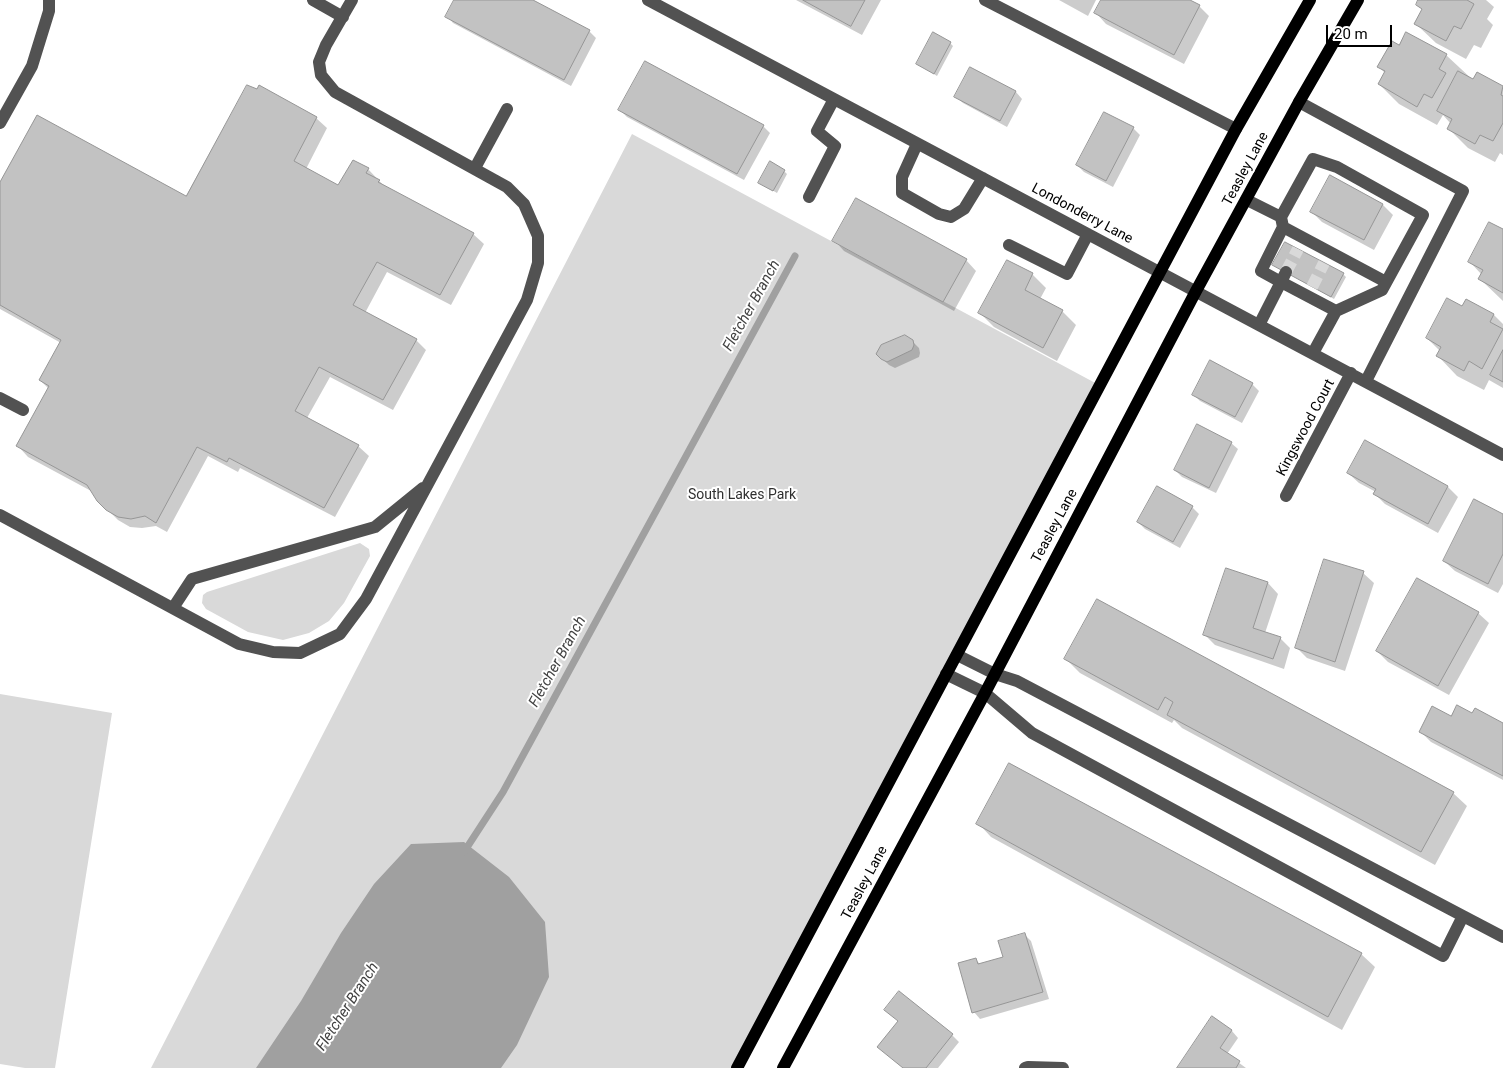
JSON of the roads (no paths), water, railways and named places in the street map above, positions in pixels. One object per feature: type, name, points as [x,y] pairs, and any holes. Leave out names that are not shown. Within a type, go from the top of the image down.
[{"type":"main road","name":"Teasley Lane","points":[[737,1068],[1236,129],[1310,0]]},
{"type":"main road","name":"Teasley Lane","points":[[783,1068],[985,693],[1196,291],[1299,102],[1358,0]]},
{"type":"street","points":[[0,123],[32,66],[49,11],[49,0]]},
{"type":"street","points":[[313,0],[343,17]]},
{"type":"street","points":[[0,515],[238,644],[273,652],[300,653],[340,634],[366,599],[527,300],[538,264],[538,236],[524,204],[507,187],[335,92],[321,75],[319,62],[326,44],[352,0]]},
{"type":"street","name":"Londonderry Lane","points":[[648,0],[1503,455]]},
{"type":"street","points":[[985,0],[1236,129]]},
{"type":"street","points":[[809,197],[835,146],[817,132],[834,99]]},
{"type":"street","points":[[1299,102],[1463,191],[1366,382]]},
{"type":"street","points":[[475,168],[507,109]]},
{"type":"street","points":[[917,144],[902,177],[902,194],[939,214],[951,217],[964,209],[983,178]]},
{"type":"street","points":[[1313,353],[1336,312],[1382,290],[1423,215],[1337,168],[1313,159],[1282,222],[1261,271],[1283,277],[1310,291],[1336,312]]},
{"type":"street","points":[[1247,200],[1282,222],[1301,244],[1386,282]]},
{"type":"street","points":[[1009,245],[1068,274],[1088,234]]},
{"type":"street","points":[[1259,325],[1283,277]]},
{"type":"street","name":"Kingswood Court","points":[[1286,496],[1352,374]]},
{"type":"street","points":[[0,398],[23,410]]},
{"type":"street","points":[[173,608],[192,579],[375,527],[429,483]]},
{"type":"street","points":[[957,655],[994,674],[1017,681],[1503,937]]},
{"type":"street","points":[[946,674],[985,693],[1032,733],[1443,956],[1463,916]]},
{"type":"street","points":[[1025,1068],[1063,1068]]},
{"type":"water","points":[[464,842],[509,877],[545,922],[549,977],[517,1045],[501,1068],[256,1068],[301,1001],[341,933],[374,884],[411,844]]},
{"type":"waterway","name":"Fletcher Branch","points":[[464,852],[503,792],[795,256]]},
{"type":"tunnel","points":[[1286,272],[1298,249]]},
{"type":"tunnel","points":[[1312,287],[1324,263]]},
{"type":"park label","name":"South Lakes Park","points":[[742,495]]}]
